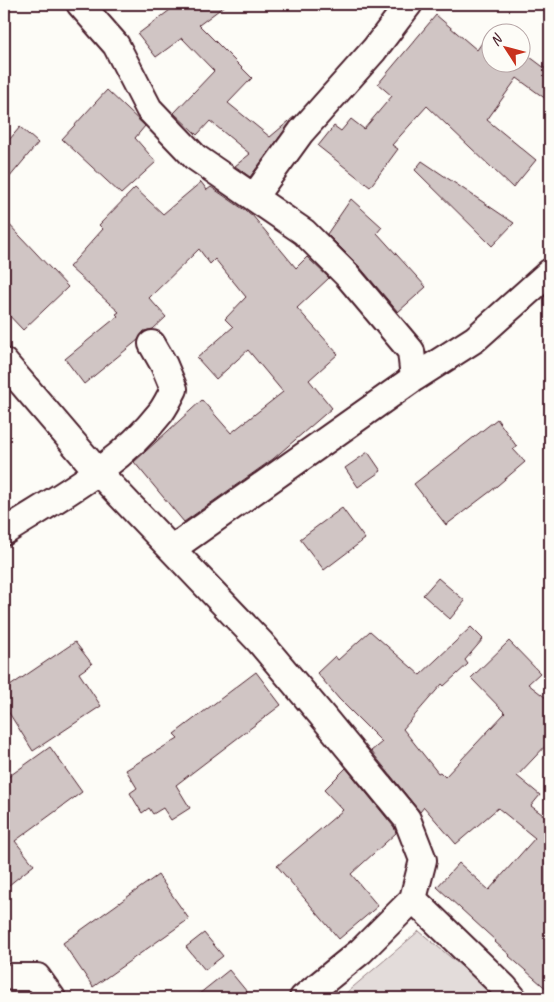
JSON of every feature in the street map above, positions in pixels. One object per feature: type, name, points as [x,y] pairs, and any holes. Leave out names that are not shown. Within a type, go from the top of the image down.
[{"type":"street","points":[[80,4],[116,45],[149,109],[194,157],[304,232],[347,275],[411,351],[414,378]]},
{"type":"street","points":[[254,197],[301,132],[374,50],[409,4]]},
{"type":"street","points":[[172,549],[414,378],[475,339],[550,272]]},
{"type":"street","points":[[4,532],[98,472],[127,448],[161,412],[174,389],[164,365],[152,344]]},
{"type":"street","points":[[4,362],[98,472],[260,642],[407,819],[423,860],[413,899],[361,951],[303,998]]},
{"type":"street","points":[[413,899],[513,998]]},
{"type":"street","points":[[12,976],[37,977],[52,998]]},
{"type":"shaded area","points":[[419,931],[479,981],[493,998],[340,998]]},
{"type":"building","points":[[178,4],[227,4],[199,25],[252,78],[228,103],[270,137],[295,116],[250,177],[235,166],[250,154],[210,121],[197,135],[174,113],[214,71],[182,38],[156,57],[138,34]]},
{"type":"building","points":[[436,15],[477,50],[482,43],[482,72],[532,72],[532,58],[550,72],[550,102],[517,78],[487,120],[536,160],[513,188],[427,106],[392,145],[398,149],[370,187],[318,146],[334,126],[341,131],[351,119],[364,129],[392,96],[378,84]]},
{"type":"building","points":[[107,90],[145,126],[135,138],[156,162],[121,194],[62,139]]},
{"type":"building","points":[[20,127],[38,143],[4,184],[4,146]]},
{"type":"building","points":[[422,161],[514,223],[492,246],[415,170]]},
{"type":"building","points":[[201,182],[207,190],[211,187],[252,215],[296,268],[307,257],[329,278],[297,308],[338,354],[309,380],[332,408],[273,459],[184,522],[134,462],[202,400],[231,433],[283,392],[248,350],[216,379],[197,358],[233,327],[225,319],[246,297],[215,259],[210,264],[199,249],[149,298],[166,317],[153,329],[144,331],[138,340],[84,384],[65,359],[118,316],[116,314],[119,312],[69,267],[103,229],[99,225],[135,188],[163,214]]},
{"type":"building","points":[[351,199],[382,227],[377,233],[426,287],[398,312],[358,265],[327,234]]},
{"type":"building","points":[[4,219],[68,287],[23,330],[4,310]]},
{"type":"building","points":[[497,419],[517,447],[513,449],[525,462],[446,525],[414,484]]},
{"type":"building","points":[[368,452],[381,471],[358,487],[345,468]]},
{"type":"building","points":[[342,508],[365,539],[324,570],[300,539]]},
{"type":"building","points":[[438,578],[465,601],[450,619],[423,595]]},
{"type":"building","points":[[471,627],[483,639],[465,660],[468,664],[444,686],[442,684],[403,729],[438,773],[440,772],[445,777],[505,713],[471,678],[509,641],[540,673],[528,684],[550,701],[550,741],[517,776],[540,795],[531,806],[550,820],[550,992],[509,956],[496,941],[437,887],[459,863],[489,890],[535,838],[498,808],[456,844],[424,807],[420,812],[371,751],[382,742],[339,699],[317,673],[335,656],[338,660],[370,631],[420,675]]},
{"type":"building","points":[[75,642],[92,664],[79,673],[101,706],[33,751],[4,705],[4,690]]},
{"type":"building","points":[[256,672],[281,705],[176,785],[190,808],[171,820],[163,808],[153,814],[149,808],[142,813],[130,793],[137,788],[126,770],[178,738],[174,734]]},
{"type":"building","points":[[50,747],[82,792],[15,841],[34,865],[4,889],[4,780]]},
{"type":"building","points":[[346,768],[394,827],[396,833],[351,874],[378,906],[339,939],[277,866],[343,810],[324,790]]},
{"type":"building","points":[[158,875],[189,919],[93,987],[63,943]]},
{"type":"building","points":[[204,933],[223,956],[205,970],[186,947]]},
{"type":"building","points":[[229,970],[252,998],[194,998]]}]
